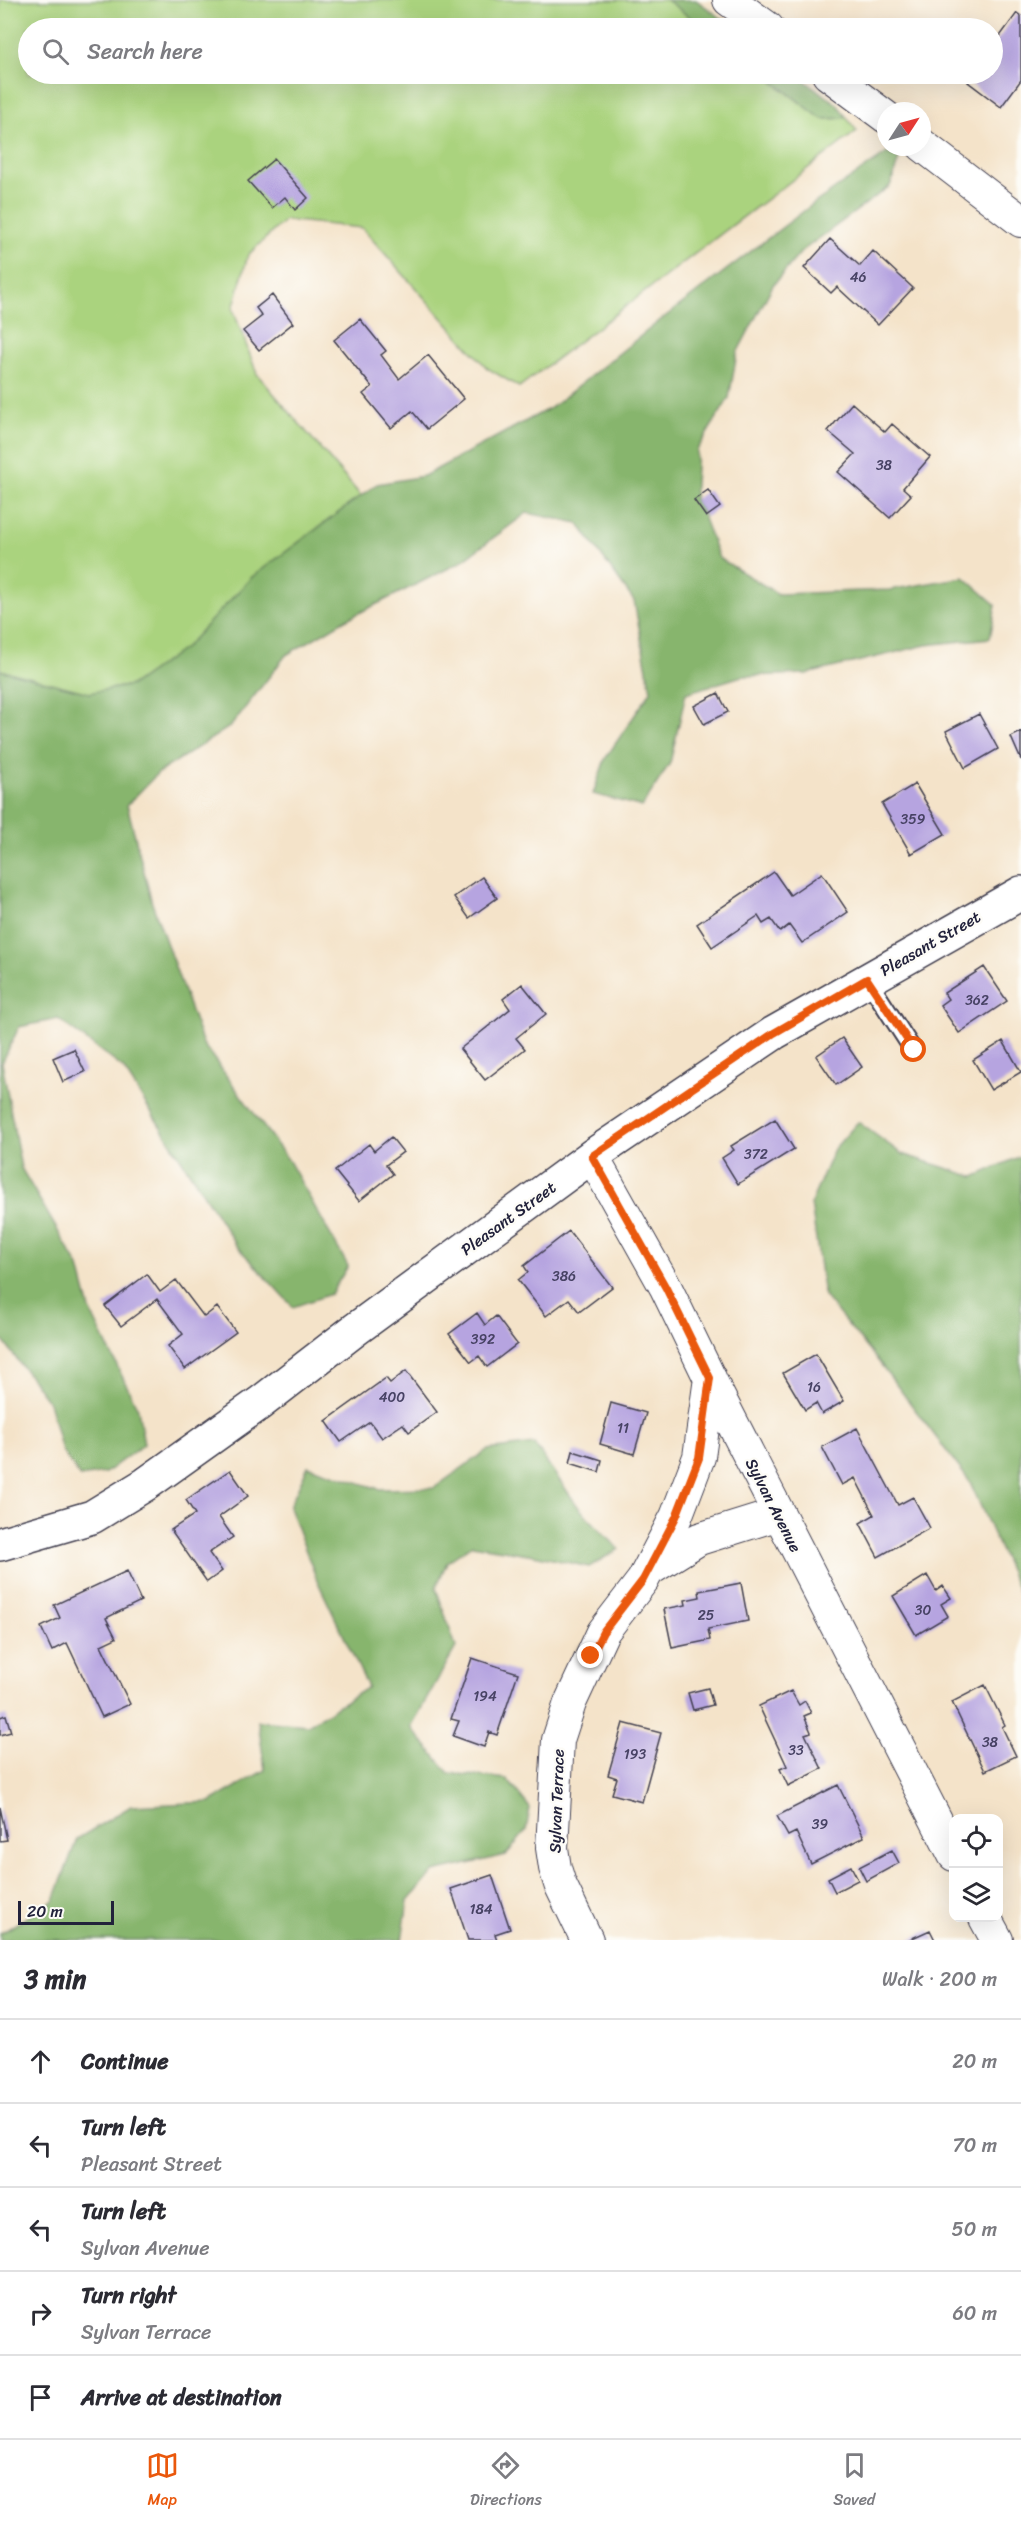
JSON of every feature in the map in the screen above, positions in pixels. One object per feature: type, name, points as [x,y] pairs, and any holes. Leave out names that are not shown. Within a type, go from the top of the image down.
[{"type":"street","points":[[729,0],[754,18]]},
{"type":"street","points":[[841,84],[877,110]]},
{"type":"street","points":[[931,152],[1021,221]]},
{"type":"street","name":"Pleasant Street","points":[[0,1544],[92,1517],[146,1484],[260,1403],[356,1329],[592,1156],[774,1033],[1021,893]]},
{"type":"street","name":"Sylvan Avenue","points":[[592,1156],[666,1288],[778,1514],[949,1845]]},
{"type":"street","name":"Sylvan Terrace","points":[[587,1940],[560,1884],[552,1848],[558,1740],[570,1703],[603,1632],[648,1570],[676,1517],[699,1458],[710,1378]]},
{"type":"street","name":"Sylvan Terrace","points":[[648,1570],[699,1539],[778,1514]]},
{"type":"street","points":[[988,1922],[997,1940]]},
{"type":"lane","points":[[867,979],[914,1050]]},
{"type":"green space","points":[[0,0],[667,0],[691,18],[18,18],[18,84],[776,84],[822,119],[847,118],[857,131],[519,387],[487,368],[362,228],[285,220],[248,255],[233,309],[257,374],[361,496],[252,577],[186,647],[132,685],[89,693],[0,670]]},
{"type":"green space","points":[[667,0],[696,0],[721,18],[691,18]]},
{"type":"green space","points":[[776,84],[809,84],[837,104],[847,118],[822,119]]},
{"type":"green space","points":[[883,156],[893,156],[899,159],[890,186],[802,251],[773,285],[737,353],[729,398],[697,450],[694,500],[700,508],[719,558],[778,594],[889,590],[964,577],[996,605],[990,638],[926,645],[807,674],[742,676],[686,693],[670,763],[642,807],[593,794],[605,759],[651,691],[634,601],[578,523],[527,513],[459,563],[345,620],[286,655],[231,726],[158,773],[127,805],[152,903],[203,1044],[289,1161],[348,1266],[331,1294],[293,1307],[236,1245],[123,1068],[58,1019],[19,1027],[2,1063],[21,1168],[79,1267],[90,1310],[138,1409],[144,1444],[105,1473],[80,1477],[62,1451],[49,1402],[0,1337],[0,670],[89,693],[132,685],[186,647],[252,577],[377,484],[424,476],[552,407],[658,322],[813,204]]},
{"type":"green space","points":[[858,1122],[902,1154],[974,1177],[1021,1156],[1021,1597],[970,1482],[879,1362],[824,1296],[811,1203],[834,1149]]},
{"type":"green space","points":[[534,1444],[579,1508],[619,1549],[589,1567],[472,1545],[447,1562],[436,1588],[456,1647],[411,1727],[449,1773],[507,1779],[530,1808],[526,1831],[506,1855],[434,1872],[408,1901],[402,1940],[0,1940],[0,1934],[54,1900],[77,1839],[131,1806],[210,1802],[265,1770],[258,1721],[308,1725],[368,1687],[317,1580],[289,1507],[308,1466],[379,1489],[434,1488],[487,1450]]},
{"type":"building","points":[[1017,13],[1021,16],[1021,80],[1001,107],[971,84],[1003,84],[1003,32]]},
{"type":"building","points":[[274,159],[308,198],[295,210],[285,197],[272,208],[248,181]]},
{"type":"building","points":[[830,239],[860,266],[873,251],[913,288],[878,325],[837,287],[831,293],[804,268]]},
{"type":"building","points":[[272,295],[293,323],[259,350],[243,331],[262,316],[256,308]]},
{"type":"building","points":[[360,319],[386,351],[381,355],[399,379],[428,355],[464,399],[427,429],[412,411],[391,428],[363,394],[372,387],[334,340]]},
{"type":"building","points":[[852,403],[885,432],[892,424],[930,457],[903,488],[911,495],[890,518],[838,472],[855,454],[828,431]]},
{"type":"building","points":[[708,490],[720,507],[706,517],[694,500]]},
{"type":"building","points":[[718,693],[728,712],[704,724],[694,706]]},
{"type":"building","points":[[979,714],[998,749],[965,768],[946,731]]},
{"type":"building","points":[[1021,732],[1021,760],[1011,737]]},
{"type":"building","points":[[915,784],[945,834],[911,854],[882,804]]},
{"type":"building","points":[[774,872],[790,895],[822,873],[848,912],[802,943],[789,925],[780,932],[771,919],[763,924],[758,916],[712,947],[697,924]]},
{"type":"building","points":[[482,877],[497,898],[469,918],[454,897]]},
{"type":"building","points":[[984,967],[1007,1001],[959,1033],[940,1005],[948,999],[944,993]]},
{"type":"building","points":[[522,984],[546,1014],[516,1038],[525,1049],[485,1080],[460,1049],[510,1009],[503,999]]},
{"type":"building","points":[[842,1038],[862,1067],[836,1085],[816,1056]]},
{"type":"building","points":[[1003,1041],[1021,1072],[991,1090],[973,1060]]},
{"type":"building","points":[[74,1049],[85,1072],[63,1082],[53,1058]]},
{"type":"building","points":[[775,1119],[794,1149],[738,1184],[722,1158],[734,1150],[731,1146]]},
{"type":"building","points":[[391,1137],[403,1152],[386,1165],[393,1174],[359,1201],[335,1171],[369,1144],[374,1151]]},
{"type":"building","points":[[569,1231],[612,1287],[579,1312],[569,1299],[546,1316],[518,1280],[528,1272],[524,1266]]},
{"type":"building","points":[[147,1274],[160,1292],[176,1280],[204,1317],[217,1307],[236,1332],[185,1369],[168,1346],[183,1334],[157,1299],[121,1326],[105,1306]]},
{"type":"building","points":[[477,1313],[485,1325],[496,1316],[517,1344],[487,1367],[479,1356],[471,1362],[449,1334]]},
{"type":"building","points":[[816,1354],[844,1401],[822,1414],[816,1403],[805,1410],[783,1373]]},
{"type":"building","points":[[406,1371],[437,1412],[409,1432],[403,1424],[382,1438],[370,1422],[341,1442],[326,1421],[386,1378],[390,1383]]},
{"type":"building","points":[[611,1403],[646,1413],[634,1454],[600,1444]]},
{"type":"building","points":[[857,1428],[898,1505],[913,1497],[930,1528],[878,1557],[860,1523],[874,1515],[855,1478],[842,1485],[822,1447]]},
{"type":"building","points":[[573,1451],[602,1460],[599,1472],[570,1463]]},
{"type":"building","points":[[230,1470],[248,1496],[219,1517],[233,1537],[209,1553],[222,1571],[207,1582],[171,1530],[195,1514],[186,1500]]},
{"type":"building","points":[[127,1571],[141,1601],[106,1618],[116,1638],[101,1645],[130,1704],[102,1717],[67,1643],[52,1651],[41,1627],[60,1618],[54,1605]]},
{"type":"building","points":[[927,1575],[936,1591],[943,1586],[951,1598],[941,1604],[948,1616],[916,1635],[893,1596]]},
{"type":"building","points":[[741,1583],[748,1621],[708,1629],[710,1640],[672,1648],[664,1609],[686,1605],[685,1600],[700,1597],[699,1591]]},
{"type":"building","points":[[472,1658],[518,1673],[497,1735],[489,1732],[484,1747],[453,1736],[459,1721],[451,1719]]},
{"type":"building","points":[[985,1685],[1005,1725],[1002,1727],[1016,1756],[985,1771],[952,1702]]},
{"type":"building","points":[[708,1688],[713,1705],[693,1710],[688,1693]]},
{"type":"building","points":[[791,1691],[799,1705],[805,1701],[811,1713],[804,1716],[811,1732],[805,1734],[822,1769],[788,1786],[780,1769],[787,1766],[759,1706]]},
{"type":"building","points":[[6,1715],[11,1732],[0,1735],[0,1717]]},
{"type":"building","points":[[623,1723],[661,1733],[642,1802],[612,1794],[617,1778],[608,1775]]},
{"type":"building","points":[[838,1785],[864,1837],[811,1864],[796,1832],[788,1836],[777,1816]]},
{"type":"building","points":[[0,1807],[7,1840],[0,1841]]},
{"type":"building","points":[[892,1850],[899,1863],[866,1881],[859,1867]]},
{"type":"building","points":[[851,1866],[858,1880],[835,1892],[828,1878]]},
{"type":"building","points":[[492,1875],[510,1929],[495,1934],[497,1940],[468,1940],[451,1889]]},
{"type":"building","points":[[930,1930],[935,1940],[908,1940]]},
{"type":"route","points":[[591,1656],[603,1632],[643,1580],[676,1517],[699,1458],[706,1422],[710,1378],[666,1288],[592,1156],[774,1033],[867,979],[914,1050]]}]
